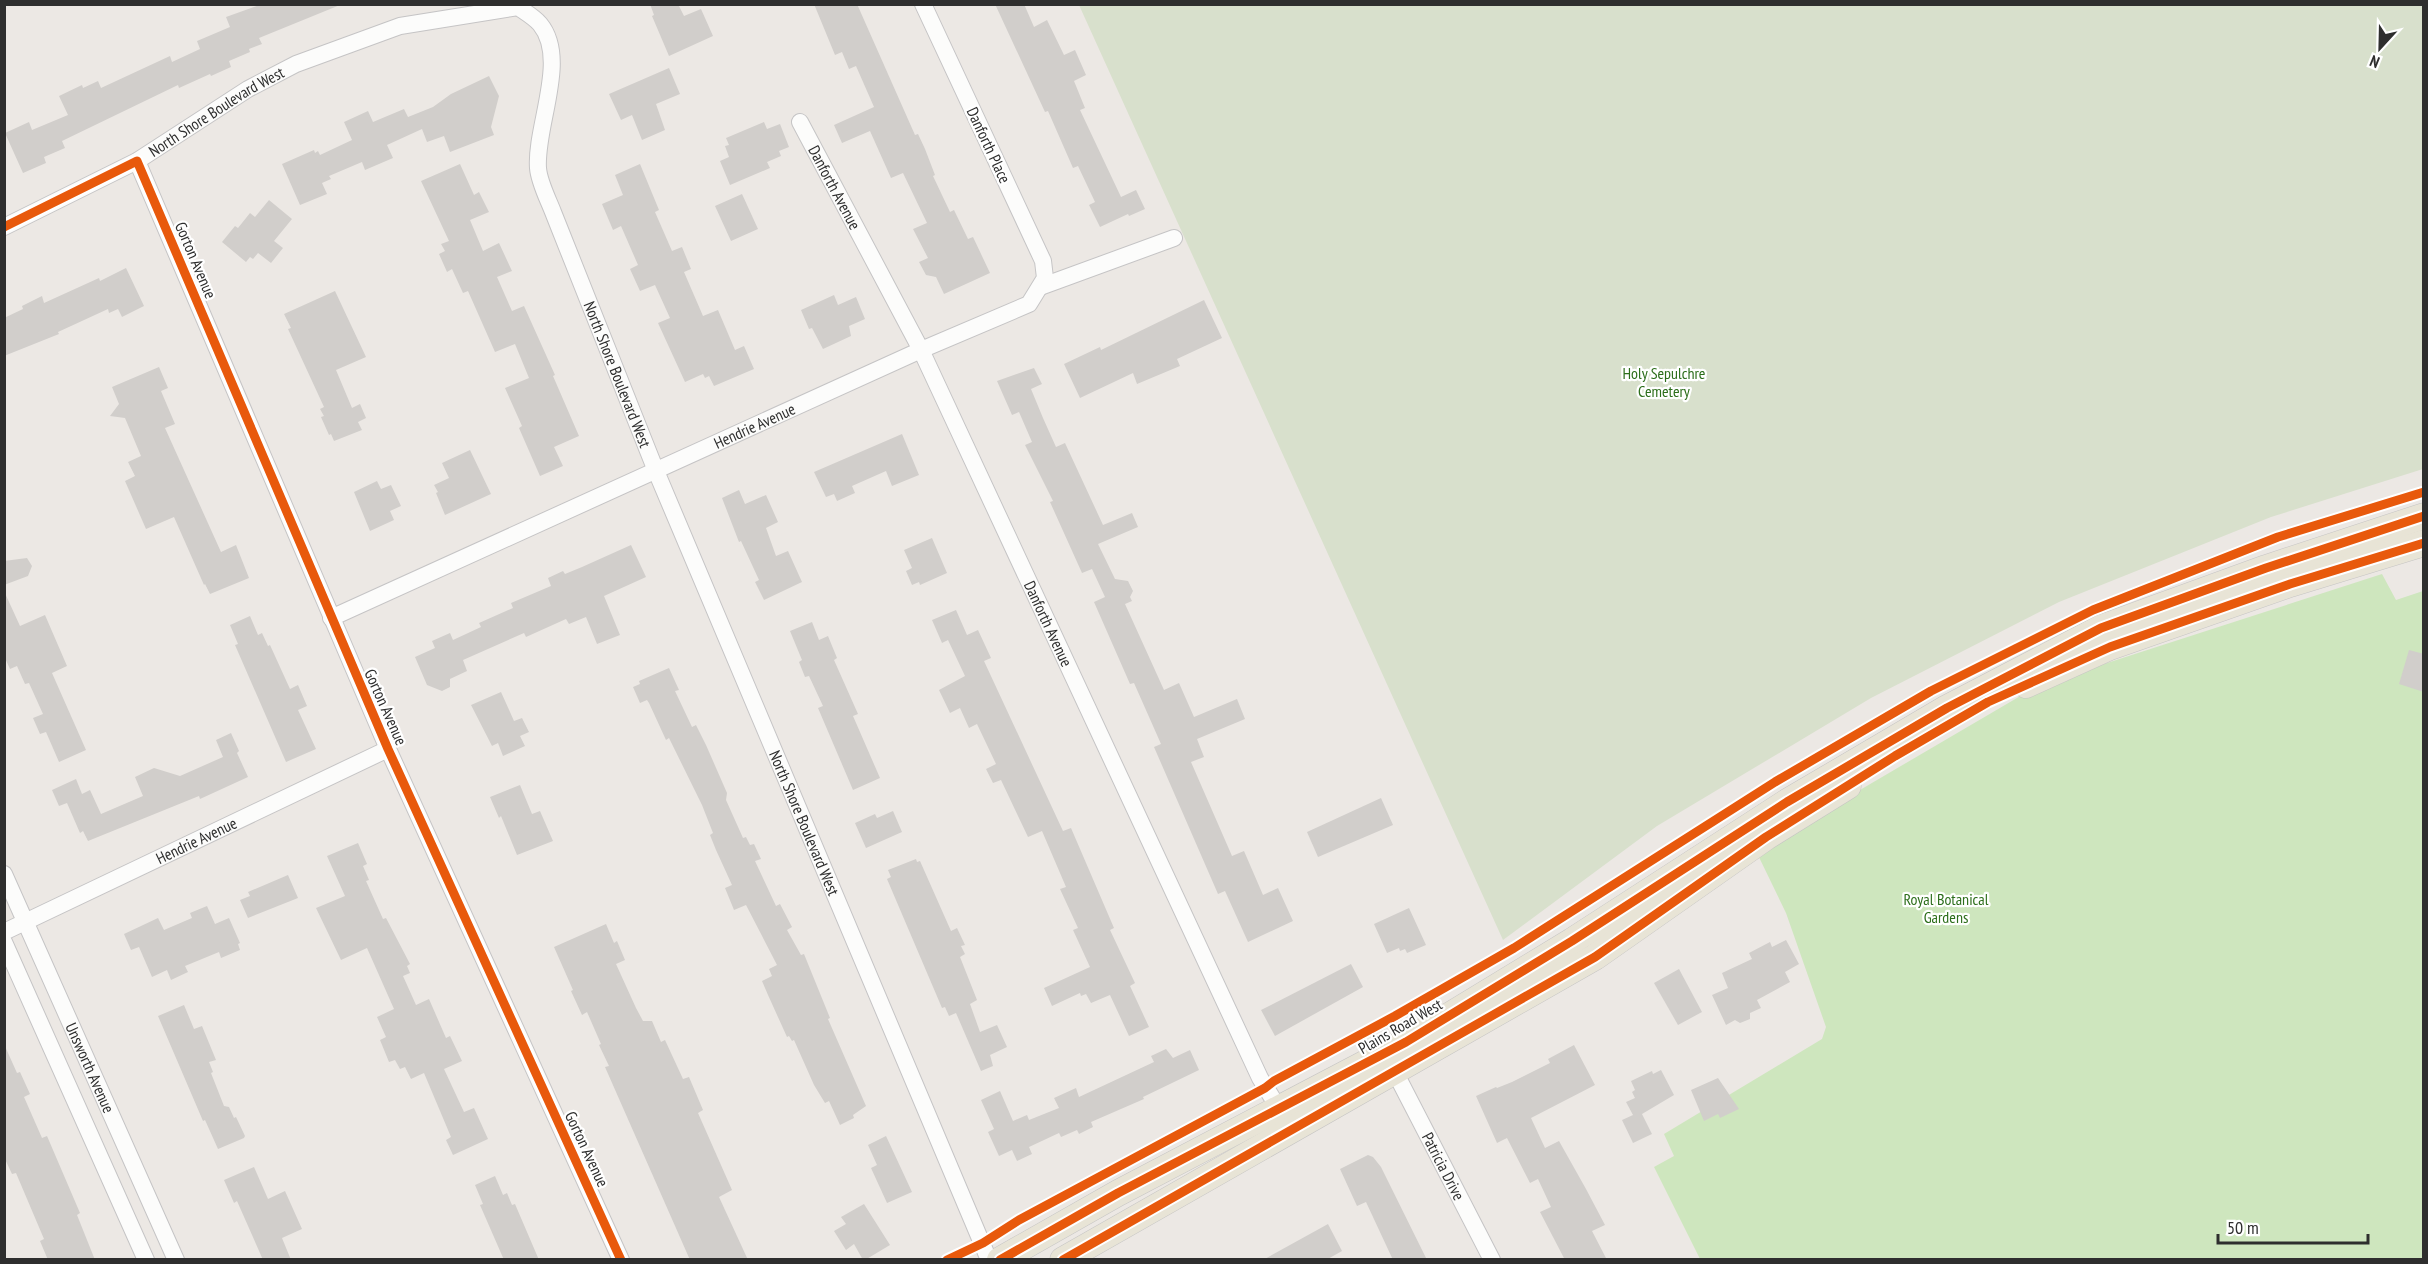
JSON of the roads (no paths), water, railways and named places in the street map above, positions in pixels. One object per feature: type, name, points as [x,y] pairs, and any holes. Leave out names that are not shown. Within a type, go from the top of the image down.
[{"type":"main road","name":"Plains Road West","points":[[1063,1260],[1406,1042],[1572,941],[1787,802],[1957,702],[2101,628],[2266,568],[2424,516]]},
{"type":"main road","name":"Plains Road West","points":[[1000,1260],[1118,1193],[1395,1072],[1595,957],[1766,837],[1895,756],[1989,702],[2110,647],[2290,584],[2424,543]]},
{"type":"street","name":"Danforth Place","points":[[923,4],[1043,261],[1046,278],[1040,287]]},
{"type":"street","name":"North Shore Boulevard West","points":[[4,226],[137,161],[248,89],[296,64],[399,27],[518,7],[540,25],[553,50],[550,85],[540,130],[538,170],[656,471],[989,1260]]},
{"type":"street","name":"Danforth Avenue","points":[[800,122],[921,350],[1260,1078],[1285,1119]]},
{"type":"street","name":"Gorton Avenue","points":[[137,161],[388,749],[621,1260]]},
{"type":"street","name":"Hendrie Avenue","points":[[331,618],[921,350],[1029,304],[1040,287],[1174,238]]},
{"type":"street","name":"Hendrie Avenue","points":[[4,932],[388,749]]},
{"type":"street","name":"Unsworth Avenue","points":[[4,874],[176,1260]]},
{"type":"street","name":"Unsworth Avenue","points":[[4,942],[146,1260]]},
{"type":"street","name":"Patricia Drive","points":[[1395,1072],[1492,1260]]},
{"type":"park label","name":"Holy Sepulchre Cemetery","points":[[1664,382]]},
{"type":"park label","name":"Royal Botanical Gardens","points":[[1946,908]]}]
